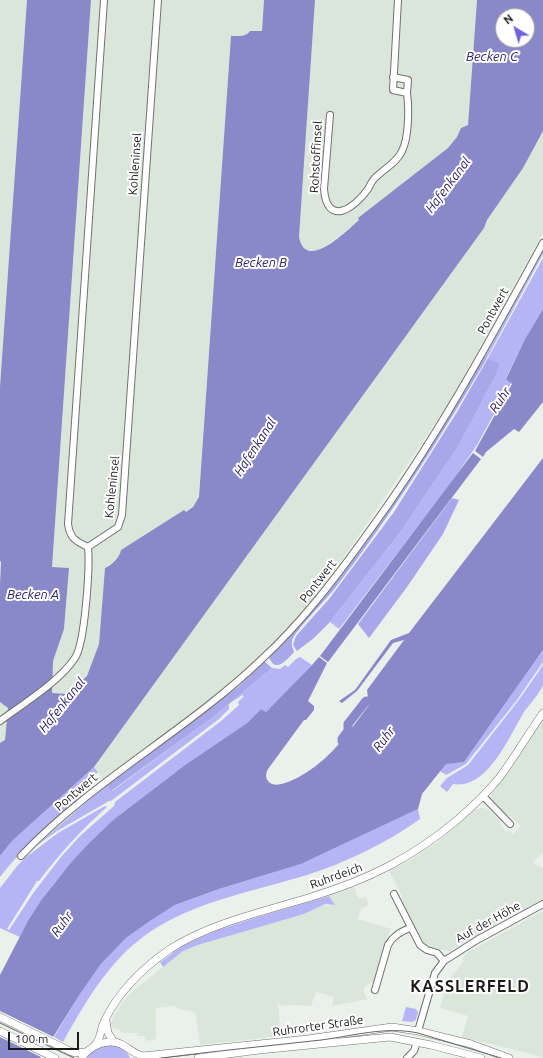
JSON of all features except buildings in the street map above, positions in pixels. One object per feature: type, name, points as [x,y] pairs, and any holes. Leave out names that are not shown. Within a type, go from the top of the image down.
[{"type":"main road","name":"Ruhrdeich","points":[[94,1046],[100,1038],[102,1027],[107,1017],[129,986],[144,969],[183,941],[202,932],[236,920],[333,890],[385,868],[413,853],[434,839],[483,796],[499,778],[543,712]]},
{"type":"main road","points":[[0,1017],[70,1051],[83,1055],[94,1046],[114,1042]]},
{"type":"main road","points":[[107,1017],[106,1029],[110,1038],[114,1042]]},
{"type":"main road","name":"Ruhrorter Straße","points":[[114,1042],[137,1055],[191,1055],[392,1027],[418,1030],[470,1044],[509,1058]]},
{"type":"main road","points":[[417,1042],[418,1030]]},
{"type":"main road","points":[[0,1031],[55,1058]]},
{"type":"main road","name":"Ruhrorter Straße","points":[[198,1058],[382,1037],[417,1042],[467,1056],[481,1058]]},
{"type":"main road","name":"Ruhrorter Straße","points":[[129,1050],[134,1058]]},
{"type":"street","points":[[0,721],[68,668],[76,657],[81,640],[89,562],[88,547],[80,543],[70,534],[68,524],[104,0]]},
{"type":"street","name":"Kohleninsel","points":[[88,547],[118,527],[122,515],[158,0]]},
{"type":"street","points":[[398,0],[393,90],[407,93]]},
{"type":"street","name":"Rohstoffinsel","points":[[330,115],[324,189],[325,200],[328,206],[335,211],[340,212],[349,208],[362,196],[373,180],[395,161],[402,151],[406,140],[408,80],[393,78]]},
{"type":"street","name":"Pontwert","points":[[21,856],[45,832],[105,782],[237,683],[265,657],[306,614],[378,520],[418,459],[484,349],[543,243]]},
{"type":"street","points":[[483,796],[510,824]]},
{"type":"street","points":[[394,894],[410,928],[422,948],[437,953],[444,960]]},
{"type":"street","name":"Auf der Höhe","points":[[418,1030],[435,973],[444,960],[464,947],[543,904]]},
{"type":"street","points":[[375,990],[389,944],[399,933],[410,928]]},
{"type":"street","points":[[407,1058],[414,1051],[417,1042]]},
{"type":"shaded area","points":[[0,0],[27,0],[0,387]]},
{"type":"shaded area","points":[[91,0],[264,0],[262,31],[250,31],[244,36],[231,36],[199,497],[193,507],[186,512],[184,510],[121,550],[120,555],[108,567],[105,568],[99,644],[87,676],[67,694],[51,693],[53,661],[64,629],[69,568],[52,567]]},
{"type":"shaded area","points":[[315,0],[477,0],[468,125],[461,128],[458,137],[448,148],[359,218],[359,220],[324,248],[316,252],[307,250],[302,246],[299,237]]},
{"type":"shaded area","points":[[541,133],[543,134],[543,233],[447,406],[319,594],[262,656],[235,681],[103,779],[94,767],[484,228],[487,220],[523,167]]},
{"type":"shaded area","points":[[543,247],[543,254],[487,358],[483,356]]},
{"type":"shaded area","points":[[543,258],[543,309],[525,339],[506,378],[511,383],[477,445],[451,483],[339,629],[330,622],[399,534],[458,447],[497,373],[498,364],[488,358]]},
{"type":"shaded area","points":[[483,356],[487,358],[452,417],[377,532],[336,587],[294,636],[292,645],[294,652],[285,662],[274,665],[269,657],[303,621],[350,564],[405,485]]},
{"type":"shaded area","points":[[488,358],[499,364],[497,373],[458,447],[399,534],[330,622],[314,638],[297,651],[293,645],[296,636],[329,599],[394,512],[457,412]]},
{"type":"shaded area","points":[[452,498],[459,500],[443,534],[407,587],[369,638],[358,624]]},
{"type":"shaded area","points":[[543,650],[543,662],[517,700],[466,764],[446,775],[440,771],[446,763],[464,762]]},
{"type":"shaded area","points":[[300,657],[312,665],[266,712],[261,709],[247,723],[185,765],[113,820],[88,844],[42,899],[20,937],[0,928],[0,888],[25,858],[58,833],[105,806],[107,807],[80,833],[39,881],[37,881],[7,929],[9,930],[34,892],[61,857],[80,836],[114,806],[115,802],[221,721],[239,705],[238,702],[244,696],[242,695],[229,704],[229,709],[219,719],[111,801],[57,831],[36,846],[107,784],[112,791],[212,718],[272,668],[280,669],[285,665],[288,667]]},
{"type":"shaded area","points":[[264,661],[272,668],[212,718],[111,791],[107,784],[239,686]]},
{"type":"shaded area","points":[[543,665],[542,687],[524,712],[496,759],[477,779],[465,784],[453,784],[447,792],[440,786],[447,778],[468,765],[518,701]]},
{"type":"shaded area","points":[[0,702],[8,708],[5,740],[0,743]]},
{"type":"shaded area","points":[[543,720],[543,855],[542,853],[533,863],[543,868],[543,899],[449,951],[425,945],[421,941],[412,924],[401,898],[402,896],[389,871],[412,859],[436,843],[474,810],[480,808],[485,808],[490,811],[499,820],[506,832],[508,830],[513,834],[521,826],[520,824],[519,825],[512,817],[506,815],[500,809],[492,799],[491,795],[493,790],[508,772]]},
{"type":"shaded area","points":[[94,767],[98,772],[75,793],[80,799],[28,846],[0,877],[0,856],[12,841]]},
{"type":"shaded area","points":[[418,809],[420,819],[379,845],[349,859],[304,876],[218,900],[157,927],[127,951],[106,974],[87,1001],[63,1042],[54,1037],[80,994],[101,964],[126,938],[175,905],[219,889],[301,864]]},
{"type":"shaded area","points":[[354,887],[359,899],[366,897],[369,905],[361,909],[358,919],[391,929],[384,945],[375,979],[364,988],[364,993],[368,999],[332,1006],[334,997],[316,992],[311,1006],[282,1006],[278,1003],[281,1036],[200,1045],[196,1015],[192,1011],[179,1009],[175,1006],[156,1008],[156,1039],[146,1041],[144,1036],[137,1036],[137,1033],[123,1033],[118,1029],[112,1028],[111,1023],[113,1017],[125,999],[183,951],[304,914],[325,904],[327,906],[335,905],[329,896]]},
{"type":"shaded area","points":[[329,896],[335,905],[325,904],[304,914],[198,945],[183,951],[163,967],[160,962],[182,946],[214,932]]},
{"type":"shaded area","points":[[543,911],[543,1057],[462,1037],[468,1016],[440,1008],[445,989],[437,987],[441,982],[444,985],[464,961],[462,959],[468,952]]},
{"type":"shaded area","points":[[406,1007],[416,1009],[418,1012],[416,1020],[412,1022],[402,1021]]},
{"type":"shaded area","points":[[112,1045],[123,1049],[130,1058],[86,1058],[91,1052],[98,1048]]},
{"type":"water","points":[[27,0],[91,0],[52,567],[69,568],[64,629],[53,661],[52,693],[67,694],[87,676],[99,644],[105,568],[115,560],[121,550],[184,510],[186,512],[193,507],[199,497],[231,36],[244,35],[250,31],[262,31],[264,0],[315,0],[299,237],[303,247],[310,251],[318,250],[327,246],[337,239],[359,220],[358,218],[448,148],[457,137],[461,128],[468,125],[477,0],[543,0],[543,131],[523,168],[487,220],[484,228],[94,767],[12,841],[0,856],[0,743],[5,740],[8,708],[0,702],[0,387]]},
{"type":"water","points":[[543,309],[543,402],[519,432],[514,429],[486,452],[483,457],[475,451],[512,384],[506,379],[525,339]]},
{"type":"water","points":[[473,453],[481,459],[328,662],[320,656]]},
{"type":"water","name":"Ruhr","points":[[543,458],[543,650],[464,762],[446,764],[422,794],[418,809],[301,864],[219,889],[175,905],[126,938],[101,964],[80,994],[40,1058],[0,1058],[0,975],[28,921],[42,899],[88,844],[113,820],[185,765],[247,723],[261,709],[266,712],[319,657],[327,663],[308,701],[314,706],[314,710],[306,720],[304,720],[268,769],[266,778],[272,784],[278,785],[285,783],[307,772],[325,759],[345,737],[369,705],[367,690],[404,640],[393,643],[357,691],[342,703],[339,701],[355,690],[391,640],[409,633]]},
{"type":"pier","points":[[0,1011],[56,1038],[43,1058],[0,1037]]},
{"type":"waterway","points":[[342,741],[348,731],[348,724],[366,701],[368,701]]},
{"type":"tram line","points":[[0,1023],[74,1058]]},
{"type":"tram line","points":[[162,1058],[321,1040],[381,1031],[406,1031],[418,1033],[501,1058]]},
{"type":"district","name":"KASSLERFELD","points":[[470,987]]},
{"type":"water label","name":"Becken C","points":[[492,57]]},
{"type":"water label","name":"Hafenkanal","points":[[448,185]]},
{"type":"water label","name":"Becken B","points":[[261,263]]},
{"type":"water label","name":"Hafenkanal","points":[[255,447]]},
{"type":"water label","name":"Becken A","points":[[33,595]]},
{"type":"water label","name":"Hafenkanal","points":[[62,705]]}]
